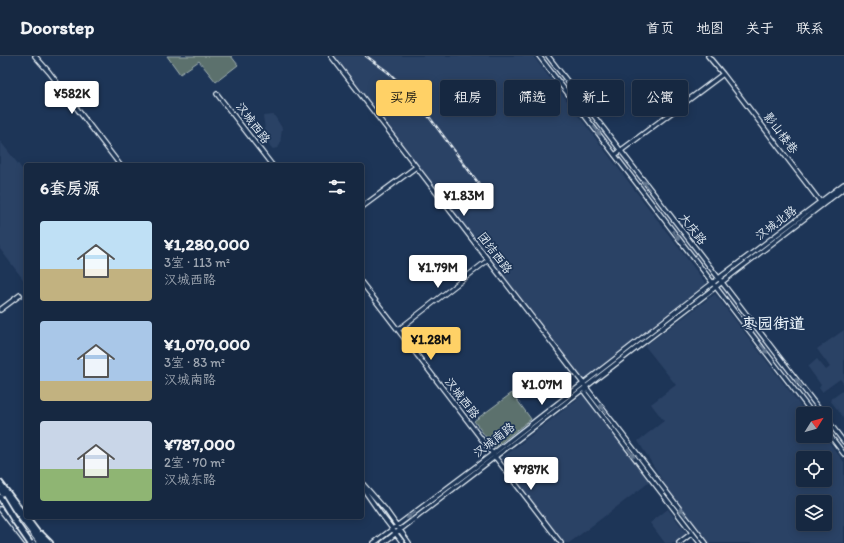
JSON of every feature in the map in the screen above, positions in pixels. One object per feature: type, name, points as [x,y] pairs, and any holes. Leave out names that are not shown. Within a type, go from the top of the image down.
[{"type":"highway","points":[[0,483],[24,515]]},
{"type":"highway","points":[[0,490],[40,543]]},
{"type":"highway","points":[[0,498],[30,543]]},
{"type":"highway","points":[[28,520],[45,543]]},
{"type":"highway","points":[[28,520],[50,543]]},
{"type":"main road","points":[[37,56],[119,163]]},
{"type":"main road","name":"团结西路","points":[[331,56],[706,543]]},
{"type":"main road","name":"大庆路","points":[[540,56],[808,407]]},
{"type":"main road","name":"大庆路","points":[[548,56],[818,407]]},
{"type":"main road","name":"影山楼巷","points":[[708,56],[821,203]]},
{"type":"main road","points":[[615,155],[723,74]]},
{"type":"main road","name":"汉城西路","points":[[217,94],[270,163]]},
{"type":"main road","points":[[364,206],[416,167]]},
{"type":"main road","name":"汉城北路","points":[[721,280],[844,184]]},
{"type":"main road","name":"汉城北路","points":[[821,203],[844,188]]},
{"type":"main road","points":[[398,330],[488,260]]},
{"type":"main road","name":"汉城南路","points":[[383,543],[494,455],[721,280]]},
{"type":"main road","name":"汉城西路","points":[[364,286],[561,543]]},
{"type":"main road","points":[[0,310],[20,295]]},
{"type":"main road","name":"团结西路","points":[[584,386],[585,393],[700,543]]},
{"type":"main road","points":[[832,426],[844,442]]},
{"type":"main road","points":[[832,438],[844,454]]},
{"type":"main road","name":"汉城南路","points":[[374,543],[494,455]]},
{"type":"main road","points":[[364,485],[385,509],[409,543]]},
{"type":"main road","points":[[364,490],[403,543]]},
{"type":"main road","points":[[0,498],[34,543]]},
{"type":"main road","points":[[0,509],[26,543]]},
{"type":"main road","points":[[679,543],[692,533]]},
{"type":"shaded area","points":[[335,56],[533,56],[551,80],[504,80],[504,116],[560,116],[560,92],[568,102],[568,116],[579,116],[707,285],[583,380],[381,116],[432,116],[432,80],[376,80],[376,110]]},
{"type":"shaded area","points":[[274,115],[282,128],[280,145],[273,149],[270,146],[266,136],[263,116]]},
{"type":"shaded area","points":[[0,141],[24,171],[24,280],[0,249]]},
{"type":"shaded area","points":[[715,294],[802,407],[796,407],[796,443],[829,443],[844,462],[844,543],[709,543],[666,486],[638,441],[664,421],[651,404],[676,385],[645,346]]},
{"type":"shaded area","points":[[844,330],[844,383],[840,379],[822,392],[819,388],[821,385],[808,367],[817,359],[826,370],[830,367],[817,349]]},
{"type":"shaded area","points":[[844,390],[844,418],[830,400]]},
{"type":"shaded area","points":[[584,394],[651,481],[569,543],[564,543],[501,459]]},
{"type":"shaded area","points":[[668,509],[687,534],[676,543],[665,543],[650,523]]},
{"type":"green space","points":[[167,56],[231,56],[238,65],[216,82],[199,61],[180,74]]},
{"type":"green space","points":[[512,393],[531,419],[494,448],[474,421]]},
{"type":"railway","points":[[366,56],[388,72],[418,102],[479,184]]},
{"type":"district","name":"枣园街道","points":[[773,323]]}]
